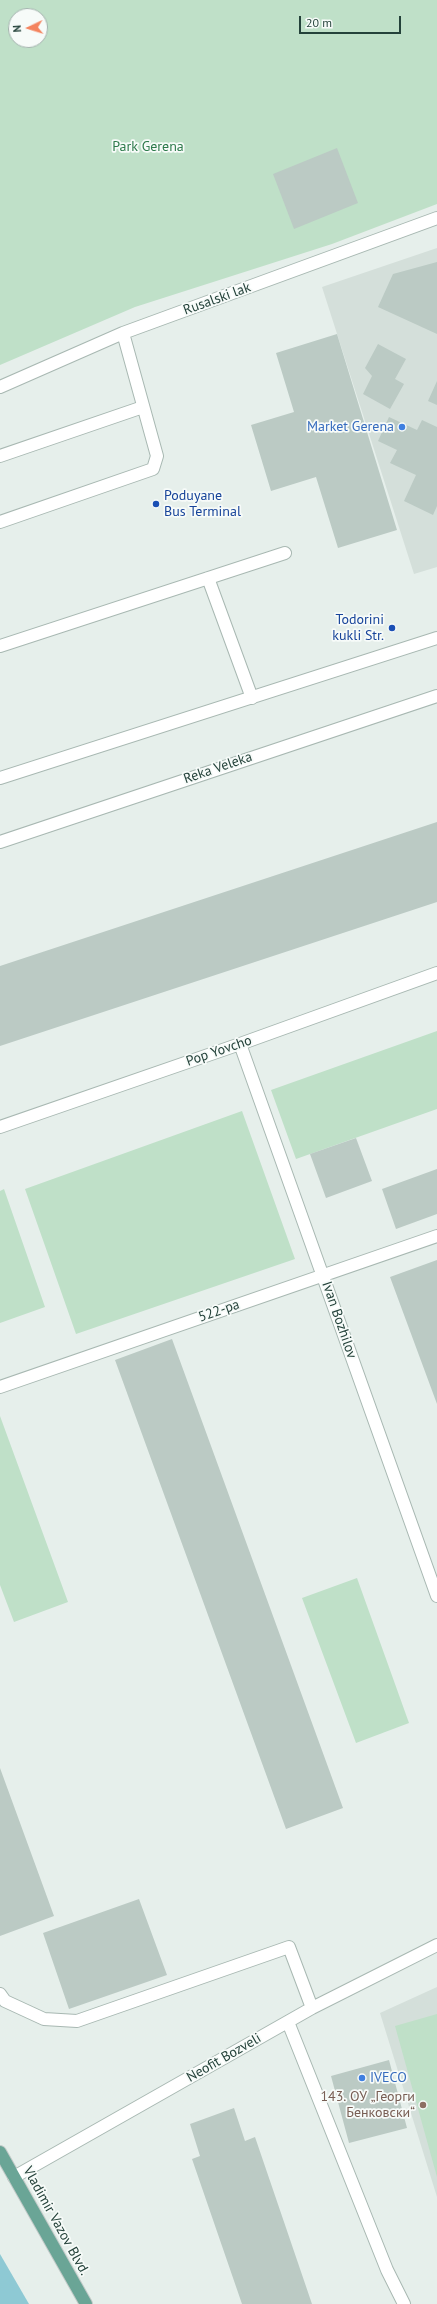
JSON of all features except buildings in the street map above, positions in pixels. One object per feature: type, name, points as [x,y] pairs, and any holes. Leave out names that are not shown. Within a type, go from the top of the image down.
[{"type":"main road","name":"Vladimir Vazov Blvd.","points":[[0,2152],[86,2304]]},
{"type":"street","name":"Rusalski lak","points":[[0,386],[123,333],[437,218]]},
{"type":"street","points":[[0,522],[153,469],[157,456],[123,333]]},
{"type":"street","points":[[0,456],[143,407]]},
{"type":"street","points":[[0,646],[286,553]]},
{"type":"street","points":[[208,578],[252,698]]},
{"type":"street","points":[[0,778],[437,638]]},
{"type":"street","name":"Reka Veleka","points":[[0,842],[437,696]]},
{"type":"street","name":"Pop Yovcho","points":[[0,1127],[240,1044],[437,973]]},
{"type":"street","name":"Ivan Bozhilov","points":[[240,1044],[324,1275],[437,1596]]},
{"type":"street","name":"522-ра","points":[[0,1386],[437,1236]]},
{"type":"street","name":"Neofit Bozveli","points":[[14,2177],[312,2008],[437,1945]]},
{"type":"street","points":[[0,1994],[6,2001],[41,2018],[77,2021],[290,1947],[312,2008]]},
{"type":"street","points":[[288,2022],[387,2270],[404,2304]]},
{"type":"shaded area","name":"Market Gerena","points":[[437,248],[437,567],[414,574],[322,287]]},
{"type":"shaded area","name":"143. ОУ „Георги Бенковски“","points":[[437,1987],[437,2197],[380,2013]]},
{"type":"green space","name":"Park Gerena","points":[[0,0],[437,0],[437,204],[332,244],[135,307],[0,365]]},
{"type":"green space","points":[[437,1031],[437,1109],[296,1159],[271,1090]]},
{"type":"green space","points":[[242,1111],[295,1259],[76,1334],[25,1189]]},
{"type":"green space","points":[[4,1189],[45,1307],[0,1323],[0,1191]]},
{"type":"green space","points":[[0,1416],[68,1602],[14,1622],[0,1585]]},
{"type":"green space","points":[[357,1578],[409,1723],[356,1743],[302,1598]]},
{"type":"green space","points":[[437,2014],[437,2177],[395,2026]]},
{"type":"water","points":[[0,2254],[29,2304],[0,2304]]},
{"type":"place","name":"Market Gerena","points":[[402,427]]},
{"type":"place","name":"Poduyane Bus Terminal","points":[[156,504]]},
{"type":"place","name":"Todorini kukli Str.","points":[[392,628]]},
{"type":"place","name":"IVECO","points":[[362,2078]]},
{"type":"place","name":"143. ОУ „Георги Бенковски“","points":[[423,2105]]}]
